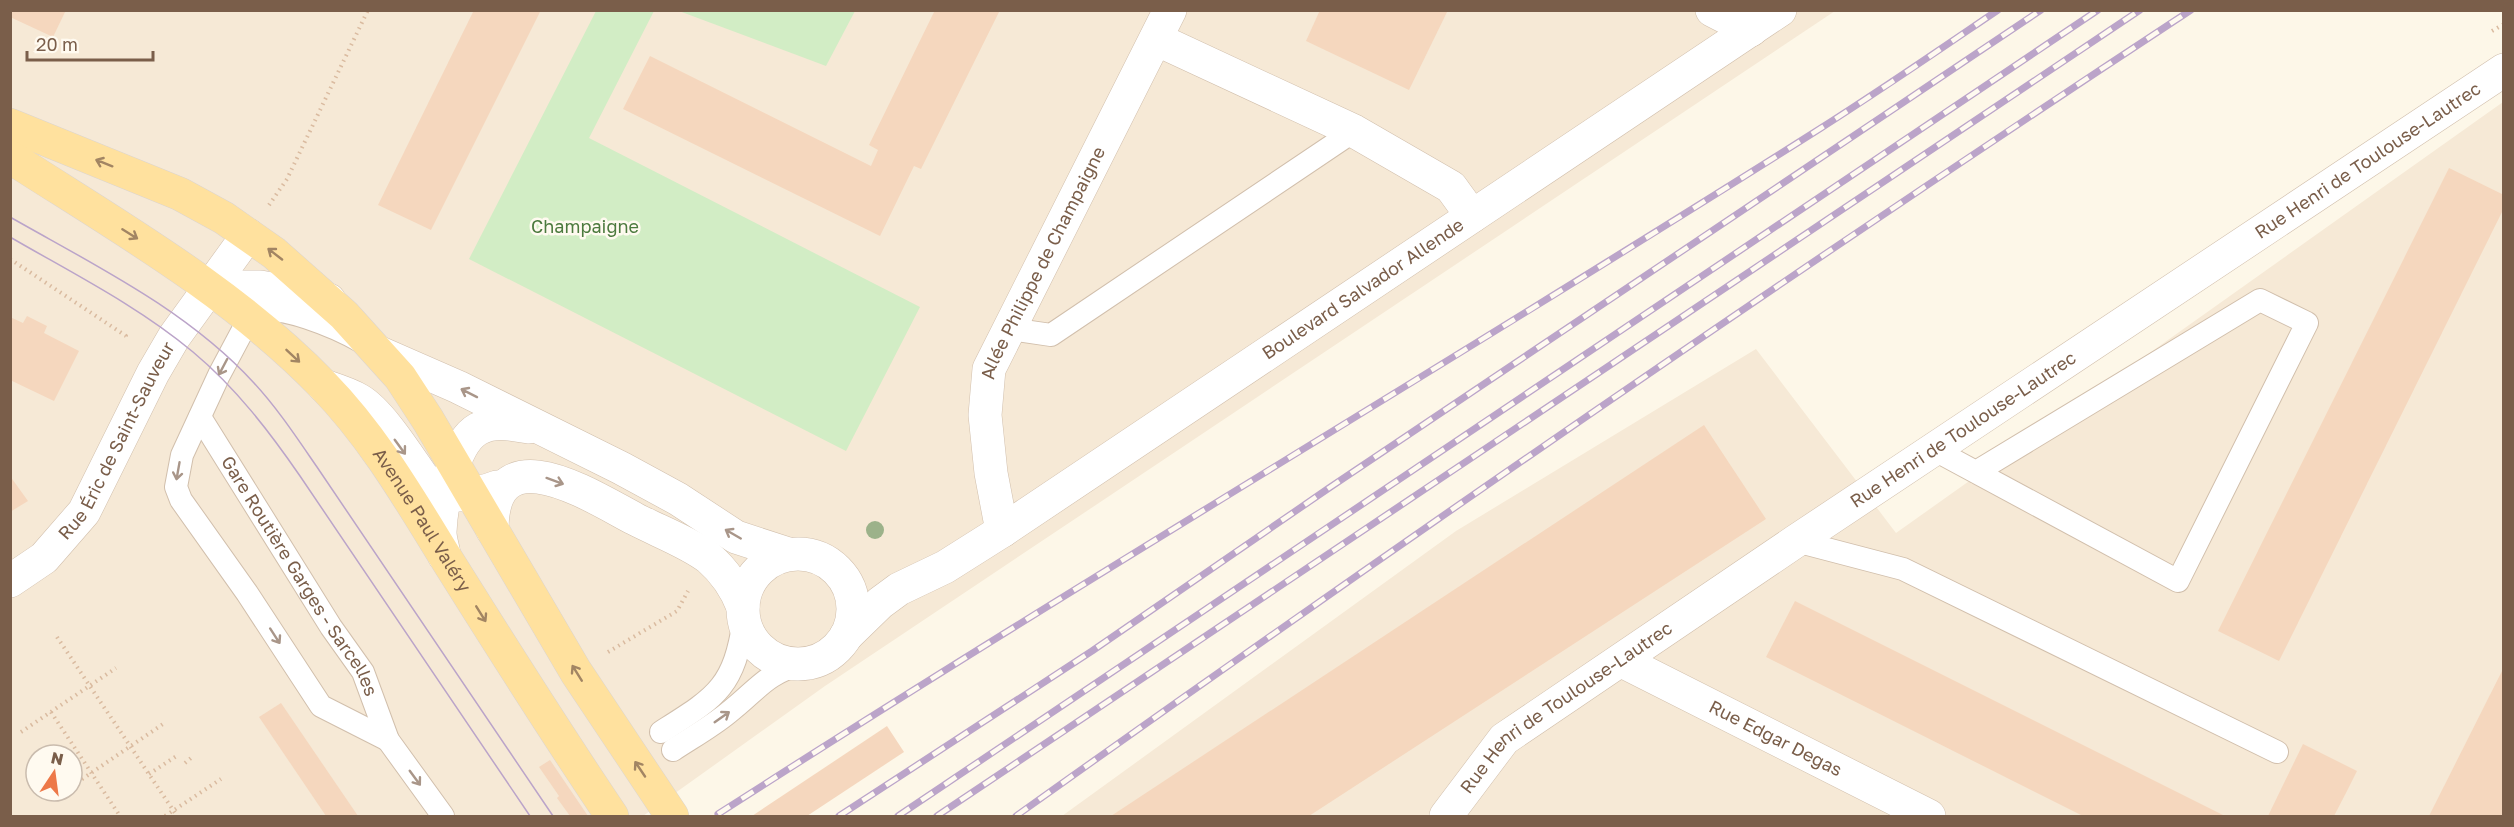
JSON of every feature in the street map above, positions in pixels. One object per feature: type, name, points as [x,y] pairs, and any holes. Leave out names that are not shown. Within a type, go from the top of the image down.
[{"type":"main road","points":[[10,125],[180,194],[224,218],[274,253],[329,300],[400,377],[457,484],[492,529],[545,621],[672,816]]},
{"type":"main road","name":"Avenue Paul Valéry","points":[[10,157],[211,287],[324,386],[373,445],[612,816]]},
{"type":"street","points":[[1713,10],[1751,30]]},
{"type":"street","name":"Boulevard Salvador Allende","points":[[846,636],[880,603],[899,589],[945,567],[1002,531],[1780,10]]},
{"type":"street","points":[[1163,25],[1451,187],[1472,216]]},
{"type":"street","name":"Allée Philippe de Champaigne","points":[[1002,531],[991,473],[985,415],[989,369],[1163,25]]},
{"type":"street","name":"Rue Henri de Toulouse-Lautrec","points":[[1446,816],[1504,739],[1933,449],[2504,70]]},
{"type":"street","points":[[211,287],[248,235]]},
{"type":"street","points":[[211,287],[260,287],[329,300]]},
{"type":"street","name":"Rue Éric de Saint-Sauveur","points":[[10,580],[44,558],[84,512],[153,373],[184,320],[211,287]]},
{"type":"street","points":[[324,386],[359,400],[367,406],[389,431],[431,489],[457,484],[485,491],[535,475],[550,478],[577,489],[701,553],[724,574],[737,592],[748,632],[764,653],[776,660],[804,663],[826,656],[837,648],[846,636],[853,616],[851,594],[847,582],[832,565],[811,555],[788,554],[736,537],[678,499],[551,433],[458,387],[378,352]]},
{"type":"street","points":[[444,555],[440,535],[457,484],[469,436],[479,428],[506,423],[551,433]]},
{"type":"street","points":[[492,529],[495,500],[503,487],[517,479]]},
{"type":"street","points":[[743,614],[747,588],[757,571],[766,564],[788,554]]},
{"type":"street","name":"Boulevard Salvador Allende","points":[[832,565],[848,573],[873,577],[891,577],[945,567]]},
{"type":"street","name":"Rue Edgar Degas","points":[[1622,661],[1929,816]]},
{"type":"lane","points":[[1010,329],[1051,335],[1354,131]]},
{"type":"lane","points":[[1933,449],[2178,581],[2307,323],[2260,300],[1976,472]]},
{"type":"lane","points":[[249,318],[259,309],[309,318],[352,336],[378,352]]},
{"type":"lane","name":"Gare Routière Garges - Sarcelles","points":[[249,318],[182,455],[176,487],[181,500],[247,593],[321,706],[388,741]]},
{"type":"lane","name":"Gare Routière Garges - Sarcelles","points":[[200,417],[331,627],[363,672],[388,741],[442,816]]},
{"type":"lane","points":[[1796,541],[1903,569],[2277,752]]},
{"type":"lane","points":[[743,614],[737,656],[717,693],[667,741],[726,714],[769,676],[782,669],[804,663]]},
{"type":"path","points":[[248,235],[287,179],[368,10]]},
{"type":"path","points":[[10,259],[126,336],[125,344]]},
{"type":"path","points":[[622,644],[677,611],[689,589]]},
{"type":"path","points":[[57,637],[177,816]]},
{"type":"path","points":[[21,732],[116,668]]},
{"type":"path","points":[[51,712],[120,816]]},
{"type":"path","points":[[84,778],[166,722]]},
{"type":"path","points":[[148,774],[178,755]]},
{"type":"path","points":[[185,763],[191,758]]},
{"type":"path","points":[[165,816],[221,779]]},
{"type":"shaded area","points":[[10,11],[1835,11],[825,686],[643,816],[11,816]]},
{"type":"shaded area","points":[[2503,102],[2503,816],[1062,816],[1456,531],[1756,349],[1896,533]]},
{"type":"green space","points":[[855,10],[826,66],[679,11]]},
{"type":"green space","name":"Champaigne","points":[[596,11],[654,11],[589,138],[920,307],[846,451],[469,259]]},
{"type":"building","points":[[10,10],[66,10],[53,37],[10,17]]},
{"type":"building","points":[[474,10],[541,10],[431,230],[378,205]]},
{"type":"building","points":[[935,10],[1000,10],[921,169],[914,166],[880,236],[623,109],[650,56],[871,166],[878,150],[869,145]]},
{"type":"building","points":[[1320,10],[1448,10],[1409,90],[1306,41]]},
{"type":"building","points":[[2449,168],[2504,195],[2504,208],[2279,661],[2218,631]]},
{"type":"building","points":[[27,316],[47,326],[44,333],[79,351],[54,401],[10,380],[10,317],[23,323]]},
{"type":"building","points":[[1704,425],[1766,519],[1309,816],[1111,816]]},
{"type":"building","points":[[10,476],[28,501],[10,512]]},
{"type":"building","points":[[1795,601],[2225,816],[2083,816],[1766,657]]},
{"type":"building","points":[[2504,667],[2504,816],[2429,816]]},
{"type":"building","points":[[281,703],[358,816],[326,816],[259,717]]},
{"type":"building","points":[[887,726],[904,752],[807,816],[752,816]]},
{"type":"building","points":[[2303,744],[2357,771],[2334,816],[2268,816]]},
{"type":"building","points":[[550,760],[588,816],[570,816],[557,798],[559,796],[539,767]]},
{"type":"tram line","points":[[10,217],[170,311],[200,333],[254,383],[302,445],[553,816]]},
{"type":"tram line","points":[[10,237],[104,291],[172,335],[209,366],[238,395],[264,426],[300,476],[530,816]]},
{"type":"railway","points":[[718,814],[992,641],[1843,114],[1998,10]]},
{"type":"railway","points":[[839,816],[1092,651],[1329,488],[2041,10]]},
{"type":"railway","points":[[898,816],[2098,10]]},
{"type":"railway","points":[[937,816],[2140,10]]},
{"type":"railway","points":[[1016,816],[1599,408],[1894,207],[2191,10]]}]
